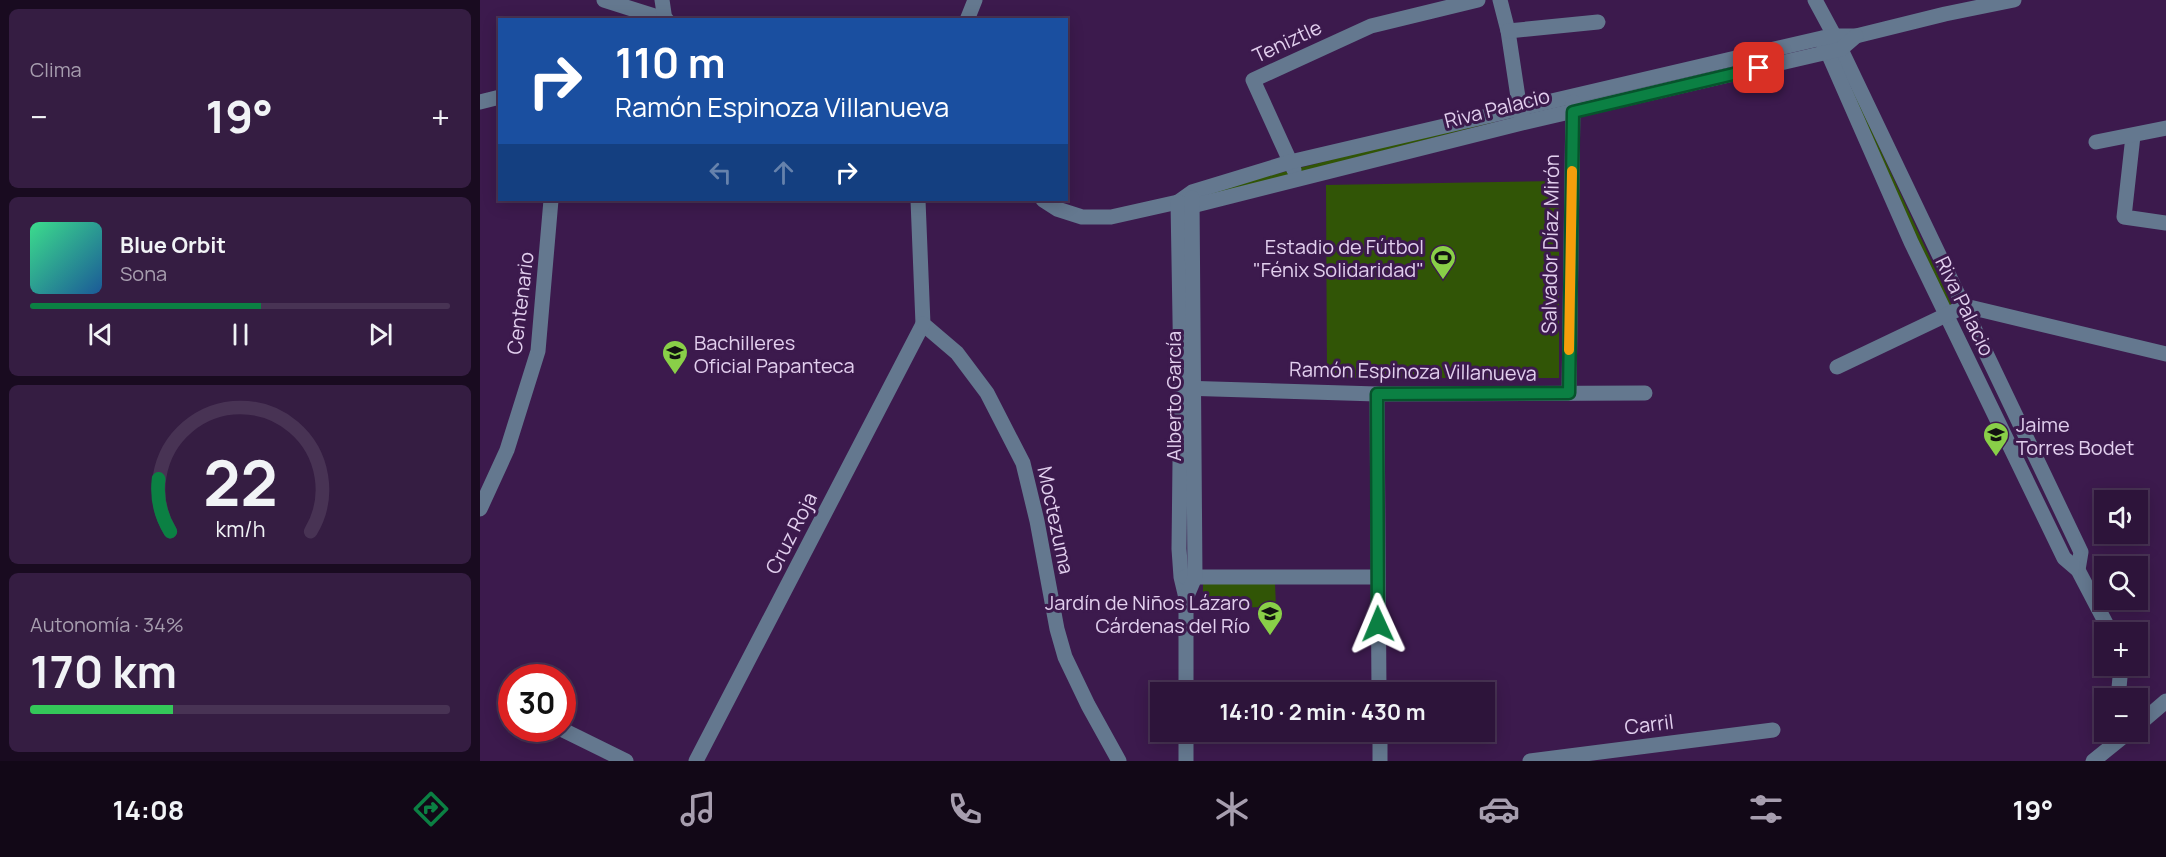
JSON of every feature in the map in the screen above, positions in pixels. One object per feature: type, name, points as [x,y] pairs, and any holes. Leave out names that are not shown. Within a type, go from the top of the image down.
[{"type":"street","points":[[604,0],[663,18]]},
{"type":"street","points":[[662,0],[666,18]]},
{"type":"street","points":[[968,18],[975,0]]},
{"type":"street","name":"Teniztle","points":[[1298,180],[1252,80],[1371,26],[1478,0]]},
{"type":"street","points":[[1500,0],[1508,32],[1520,116]]},
{"type":"street","name":"Riva Palacio","points":[[1815,0],[1901,219],[2064,558],[2078,570],[2105,622]]},
{"type":"street","name":"Riva Palacio","points":[[1187,200],[1290,162],[1520,116],[1573,112],[1857,36],[2014,0]]},
{"type":"street","points":[[1508,32],[1598,22]]},
{"type":"street","name":"Riva Palacio","points":[[1045,201],[1057,209],[1082,217],[1111,217],[1187,200],[1298,180],[1520,116],[1574,96],[1831,44]]},
{"type":"street","name":"Riva Palacio","points":[[1831,44],[1919,211],[2081,552],[2078,570]]},
{"type":"street","name":"Salvador Díaz Mirón","points":[[1569,393],[1574,96]]},
{"type":"street","points":[[480,102],[498,98]]},
{"type":"street","points":[[2096,142],[2166,128]]},
{"type":"street","points":[[2133,136],[2124,217],[2166,223]]},
{"type":"street","name":"Alberto García","points":[[1186,682],[1187,200]]},
{"type":"street","name":"Centenario","points":[[480,509],[507,450],[538,351],[551,201]]},
{"type":"street","points":[[918,201],[923,324]]},
{"type":"street","points":[[1901,219],[1919,211]]},
{"type":"street","points":[[1837,367],[1965,306],[2166,354]]},
{"type":"street","name":"Cruz Roja","points":[[696,761],[923,324]]},
{"type":"street","name":"Moctezuma","points":[[923,324],[957,352],[987,393],[1023,463],[1037,521],[1057,629],[1065,657],[1119,761]]},
{"type":"street","name":"Ramón Espinoza Villanueva","points":[[1188,387],[1377,394],[1645,393]]},
{"type":"street","points":[[1377,394],[1379,682]]},
{"type":"street","points":[[1188,577],[1377,577]]},
{"type":"street","points":[[2148,717],[2166,702]]},
{"type":"street","name":"Carril","points":[[1530,761],[1773,730]]},
{"type":"street","points":[[576,736],[626,761]]},
{"type":"street","points":[[1186,742],[1186,761]]},
{"type":"street","points":[[1380,742],[1380,761]]},
{"type":"street","points":[[2096,758],[2103,742]]},
{"type":"street","points":[[2096,758],[2116,742]]},
{"type":"green space","points":[[1853,90],[1952,306],[1950,309],[1849,91]]},
{"type":"green space","points":[[1494,118],[1495,122],[1210,195],[1209,191]]},
{"type":"green space","name":"Estadio de Fútbol \"Fénix Solidaridad\"","points":[[1559,181],[1559,378],[1327,378],[1326,185]]},
{"type":"green space","points":[[1275,583],[1276,607],[1203,608],[1203,584]]},
{"type":"slow traffic","points":[[1569,350],[1572,171]]},
{"type":"place","name":"Estadio de Fútbol \"Fénix Solidaridad\"","points":[[1443,281]]},
{"type":"place","name":"Bachilleres Oficial Papanteca","points":[[675,376]]},
{"type":"place","name":"Jaime Torres Bodet","points":[[1996,458]]},
{"type":"place","name":"Jardín de Niños Lázaro Cárdenas del Río","points":[[1270,637]]},
{"type":"route","points":[[1378,624],[1377,394],[1569,393],[1573,112],[1759,68]]}]
